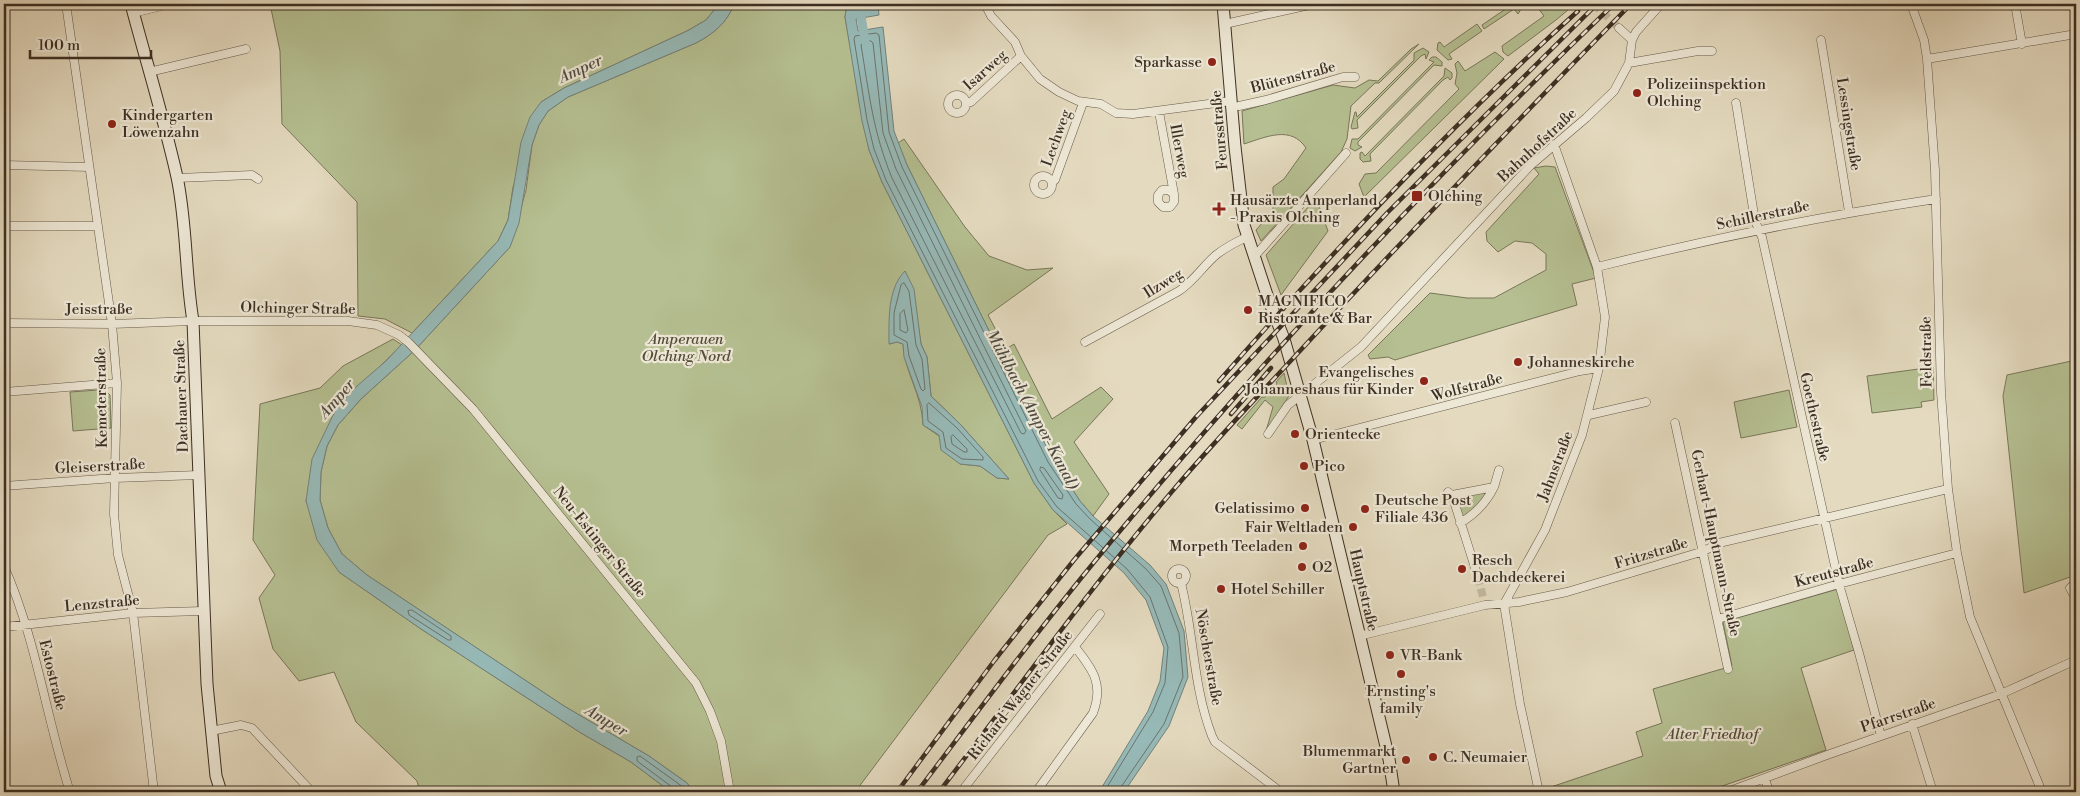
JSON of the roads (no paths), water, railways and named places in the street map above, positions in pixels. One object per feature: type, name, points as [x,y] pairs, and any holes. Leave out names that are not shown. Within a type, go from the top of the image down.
[{"type":"street","name":"Kemeterstraße","points":[[66,4],[112,324],[117,383],[114,514],[118,555],[133,613],[154,792]]},
{"type":"street","points":[[132,8],[170,4]]},
{"type":"street","name":"Blütenstraße","points":[[985,4],[991,16],[1015,42],[1021,56],[1040,79],[1058,92],[1083,102],[1101,104],[1116,113],[1159,112],[1266,100],[1343,77],[1356,77]]},
{"type":"street","name":"Feursstraße","points":[[1223,4],[1235,103],[1241,207],[1247,237],[1284,339],[1300,395]]},
{"type":"street","points":[[1225,24],[1314,4]]},
{"type":"street","name":"Bahnhofstraße","points":[[1300,395],[1361,347],[1531,165],[1586,118],[1614,91],[1629,63],[1632,40],[1636,32],[1662,4]]},
{"type":"street","name":"Feldstraße","points":[[1911,4],[1924,40],[1927,59],[1936,198],[1941,392],[1948,489],[1958,553],[1970,617],[2042,792]]},
{"type":"street","points":[[2015,4],[2022,44]]},
{"type":"street","name":"Dachauer Straße","points":[[132,8],[177,178],[184,228],[193,321],[206,684],[216,776],[221,792]]},
{"type":"street","points":[[1619,28],[1632,40]]},
{"type":"street","points":[[1927,59],[2076,34]]},
{"type":"street","name":"Lessingstraße","points":[[1821,40],[1848,212]]},
{"type":"street","points":[[149,72],[246,49]]},
{"type":"street","points":[[1629,63],[1698,51],[1712,52]]},
{"type":"street","name":"Isarweg","points":[[966,103],[970,102],[1021,56]]},
{"type":"street","name":"Lechweg","points":[[1052,182],[1055,180],[1083,102]]},
{"type":"street","name":"Goethestraße","points":[[1736,103],[1758,230],[1762,237],[1839,584],[1860,653],[1880,736]]},
{"type":"street","name":"Illerweg","points":[[1159,112],[1174,194]]},
{"type":"street","name":"Jahnstraße","points":[[1504,604],[1545,530],[1589,414],[1599,368],[1605,317],[1597,267],[1554,144]]},
{"type":"street","points":[[1254,257],[1346,153]]},
{"type":"street","points":[[4,165],[89,167]]},
{"type":"street","points":[[177,178],[252,175],[258,178]]},
{"type":"street","name":"Schillerstraße","points":[[1597,267],[1758,230],[1848,212],[1936,198]]},
{"type":"street","points":[[4,226],[98,226]]},
{"type":"street","name":"Ilzweg","points":[[1085,342],[1179,291],[1189,284],[1215,256],[1230,245],[1247,237]]},
{"type":"street","name":"Jeisstraße","points":[[4,324],[112,324],[193,321]]},
{"type":"street","name":"Olchinger Straße","points":[[193,321],[365,322],[377,325],[400,336]]},
{"type":"street","name":"Neu-Estinger Straße","points":[[400,336],[473,409],[696,683],[710,711],[721,741],[730,792]]},
{"type":"street","name":"Wolfstraße","points":[[1313,440],[1580,371],[1599,368]]},
{"type":"street","points":[[4,392],[117,383]]},
{"type":"street","points":[[1268,434],[1288,405],[1300,395]]},
{"type":"street","name":"Hauptstraße","points":[[1300,395],[1313,440],[1389,759],[1394,792]]},
{"type":"street","points":[[1589,414],[1646,402]]},
{"type":"street","name":"Gerhart-Hauptmann-Straße","points":[[1675,423],[1728,669]]},
{"type":"street","points":[[1460,523],[1472,517],[1489,498],[1499,470]]},
{"type":"street","name":"Gleiserstraße","points":[[4,486],[116,478],[198,475]]},
{"type":"street","points":[[1478,576],[1450,494],[1494,487]]},
{"type":"street","name":"Fritzstraße","points":[[1359,636],[1484,601],[1504,604],[1567,592],[1704,551],[1718,543],[1948,489]]},
{"type":"street","name":"Kreutstraße","points":[[1718,619],[1839,584],[1958,553]]},
{"type":"street","name":"Estostraße","points":[[4,566],[26,623],[59,760],[70,792]]},
{"type":"street","points":[[2076,582],[2070,588],[2076,599]]},
{"type":"street","name":"Nöscherstraße","points":[[1181,583],[1190,628],[1199,696],[1212,736],[1216,742],[1280,792]]},
{"type":"street","points":[[1504,604],[1520,704],[1539,792]]},
{"type":"street","name":"Lenzstraße","points":[[4,627],[26,623],[133,613],[203,612]]},
{"type":"street","name":"Richard-Wagner-Straße","points":[[961,792],[1100,614]]},
{"type":"street","points":[[1036,792],[1093,714],[1098,700],[1099,689],[1093,673],[1075,647]]},
{"type":"street","name":"Pfarrstraße","points":[[1727,792],[1912,724],[2001,694],[2076,660]]},
{"type":"street","points":[[1912,724],[1933,792]]},
{"type":"street","points":[[212,730],[241,725],[252,728],[312,792]]},
{"type":"street","points":[[1765,778],[1769,792]]},
{"type":"water","points":[[719,4],[734,4],[728,17],[714,32],[702,40],[568,97],[548,111],[539,125],[532,145],[519,223],[510,247],[415,350],[361,399],[338,425],[327,446],[321,472],[320,500],[328,528],[342,554],[367,575],[564,706],[649,756],[687,783],[694,792],[671,792],[631,762],[581,733],[421,629],[339,572],[317,540],[306,501],[312,459],[336,409],[357,386],[386,361],[498,241],[508,220],[521,142],[530,117],[541,102],[564,88],[689,30],[706,20]]},
{"type":"water","points":[[847,4],[878,4],[879,15],[856,19],[858,31],[883,27],[894,131],[907,165],[1053,460],[1080,501],[1093,516],[1150,565],[1166,584],[1184,631],[1188,677],[1169,726],[1124,792],[1099,792],[1148,711],[1160,681],[1164,648],[1146,600],[1124,573],[1053,510],[1034,483],[882,182],[869,150],[862,121],[845,17]]},
{"type":"water","points":[[905,271],[914,289],[921,344],[927,357],[931,396],[960,424],[1009,479],[997,478],[980,466],[960,464],[941,450],[939,435],[923,425],[922,407],[904,357],[903,344],[897,342],[889,344],[889,316],[892,296],[899,278]]},
{"type":"waterway","name":"Mühlbach (Amper-Kanal)","points":[[859,4],[865,41]]},
{"type":"tunnel","points":[[1594,4],[1619,28]]},
{"type":"tunnel","points":[[1478,577],[1483,597]]},
{"type":"railway","points":[[897,792],[994,661],[1074,560],[1196,417],[1387,213],[1597,4]]},
{"type":"railway","points":[[917,792],[1071,590],[1242,390],[1424,193],[1614,4]]},
{"type":"railway","points":[[939,792],[1084,600],[1191,469],[1390,255],[1631,4]]},
{"type":"railway","points":[[1219,381],[1393,191],[1484,99],[1578,11]]},
{"type":"railway","points":[[1231,414],[1271,368]]},
{"type":"place","name":"Sparkasse","points":[[1212,62]]},
{"type":"place","name":"Polizeiinspektion Olching","points":[[1637,93]]},
{"type":"place","name":"Kindergarten Löwenzahn","points":[[112,124]]},
{"type":"place","name":"Olching","points":[[1417,196]]},
{"type":"place","name":"Hausärzte Amperland - Praxis Olching","points":[[1219,209]]},
{"type":"place","name":"MAGNIFICO Ristorante & Bar","points":[[1248,310]]},
{"type":"place","name":"Johanneskirche","points":[[1518,362]]},
{"type":"place","name":"Evangelisches Johanneshaus für Kinder","points":[[1424,381]]},
{"type":"place","name":"Orientecke","points":[[1295,434]]},
{"type":"place","name":"Pico","points":[[1304,466]]},
{"type":"place","name":"Gelatissimo","points":[[1305,508]]},
{"type":"place","name":"Deutsche Post Filiale 436","points":[[1365,509]]},
{"type":"place","name":"Fair Weltladen","points":[[1353,527]]},
{"type":"place","name":"Morpeth Teeladen","points":[[1303,546]]},
{"type":"place","name":"O2","points":[[1302,567]]},
{"type":"place","name":"Resch Dachdeckerei","points":[[1462,569]]},
{"type":"place","name":"Hotel Schiller","points":[[1221,589]]},
{"type":"place","name":"VR-Bank","points":[[1390,655]]},
{"type":"place","name":"Ernsting's family","points":[[1401,674]]},
{"type":"place","name":"C. Neumaier","points":[[1433,757]]},
{"type":"place","name":"Blumenmarkt Gartner","points":[[1406,760]]},
{"type":"water label","name":"Amper","points":[[580,68]]},
{"type":"water label","name":"Amper","points":[[336,398]]},
{"type":"water label","name":"Amper","points":[[607,720]]},
{"type":"park label","name":"Amperauen Olching Nord","points":[[686,348]]},
{"type":"park label","name":"Alter Friedhof","points":[[1712,734]]}]
